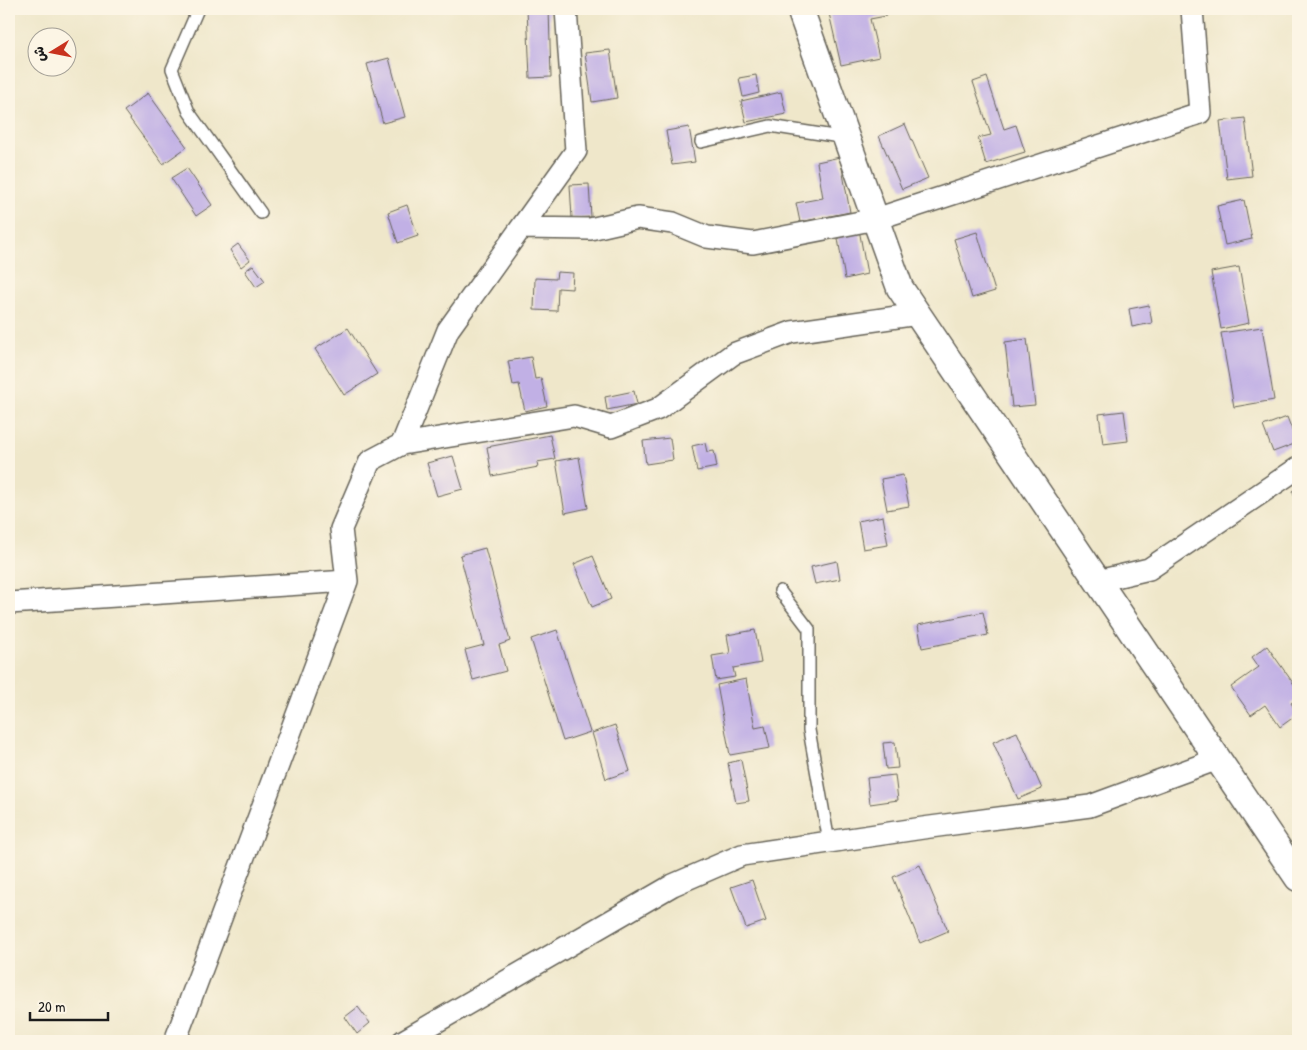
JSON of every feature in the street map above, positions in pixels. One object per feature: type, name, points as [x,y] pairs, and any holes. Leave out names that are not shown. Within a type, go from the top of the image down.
[{"type":"street","points":[[402,444],[448,330],[576,151],[566,9]]},
{"type":"street","points":[[800,9],[900,288],[1298,878]]},
{"type":"street","points":[[521,228],[590,229],[638,218],[673,223],[707,237],[753,243],[876,219],[1200,113],[1192,9]]},
{"type":"street","points":[[175,1041],[348,581],[341,529],[370,461],[402,444],[574,416],[611,426],[658,409],[734,354],[792,332],[918,314]]},
{"type":"street","points":[[1098,581],[1149,569],[1298,468]]},
{"type":"street","points":[[9,602],[348,581]]},
{"type":"street","points":[[403,1041],[673,884],[742,855],[1090,806],[1218,759]]},
{"type":"lane","points":[[198,9],[172,69],[189,112],[261,213]]},
{"type":"lane","points":[[701,142],[770,126],[847,138]]},
{"type":"lane","points":[[780,591],[809,629],[808,730],[829,842]]},
{"type":"building","points":[[527,9],[549,9],[551,77],[530,78]]},
{"type":"building","points":[[828,9],[885,9],[886,16],[870,19],[879,57],[841,65]]},
{"type":"building","points":[[610,50],[617,98],[592,102],[585,53]]},
{"type":"building","points":[[389,58],[405,117],[383,123],[367,64]]},
{"type":"building","points":[[756,75],[759,93],[743,97],[739,78]]},
{"type":"building","points":[[987,77],[1004,129],[1016,125],[1025,152],[986,164],[978,138],[991,135],[973,82]]},
{"type":"building","points":[[781,92],[786,114],[746,122],[741,101]]},
{"type":"building","points":[[148,93],[187,147],[163,164],[124,111]]},
{"type":"building","points":[[1245,118],[1252,176],[1227,179],[1220,121]]},
{"type":"building","points":[[905,124],[928,178],[902,189],[879,136]]},
{"type":"building","points":[[689,127],[695,162],[672,165],[666,131]]},
{"type":"building","points":[[840,157],[850,212],[800,222],[796,203],[823,198],[817,162]]},
{"type":"building","points":[[187,168],[212,205],[196,216],[171,178]]},
{"type":"building","points":[[589,184],[591,217],[572,218],[570,185]]},
{"type":"building","points":[[1244,200],[1252,239],[1225,245],[1217,206]]},
{"type":"building","points":[[407,205],[418,236],[398,243],[388,212]]},
{"type":"building","points":[[859,229],[867,274],[845,279],[837,233]]},
{"type":"building","points":[[977,232],[995,291],[972,298],[954,239]]},
{"type":"building","points":[[238,244],[250,260],[241,267],[230,250]]},
{"type":"building","points":[[253,265],[265,281],[256,287],[245,271]]},
{"type":"building","points":[[1239,267],[1249,323],[1221,329],[1211,272]]},
{"type":"building","points":[[557,272],[573,273],[572,289],[558,288],[557,311],[534,310],[535,278],[556,279]]},
{"type":"building","points":[[1149,305],[1152,323],[1132,327],[1129,309]]},
{"type":"building","points":[[1262,327],[1274,400],[1234,407],[1221,333]]},
{"type":"building","points":[[348,328],[377,374],[344,395],[315,349]]},
{"type":"building","points":[[1027,339],[1035,405],[1012,407],[1005,342]]},
{"type":"building","points":[[531,357],[535,379],[541,378],[547,406],[525,411],[519,384],[513,385],[508,361]]},
{"type":"building","points":[[634,391],[637,404],[607,410],[605,397]]},
{"type":"building","points":[[1124,411],[1128,441],[1103,444],[1099,414]]},
{"type":"building","points":[[1287,417],[1297,443],[1273,452],[1263,426]]},
{"type":"building","points":[[550,435],[555,459],[537,462],[538,467],[492,476],[487,447]]},
{"type":"building","points":[[670,438],[673,460],[646,464],[643,441]]},
{"type":"building","points":[[705,443],[707,452],[714,451],[717,467],[697,471],[692,446]]},
{"type":"building","points":[[453,456],[463,489],[437,496],[427,463]]},
{"type":"building","points":[[579,457],[588,508],[565,513],[556,461]]},
{"type":"building","points":[[903,475],[909,506],[887,510],[881,479]]},
{"type":"building","points":[[1298,487],[1298,503],[1292,491]]},
{"type":"building","points":[[883,516],[888,545],[863,549],[858,521]]},
{"type":"building","points":[[485,548],[510,641],[499,645],[506,671],[473,680],[465,650],[484,645],[460,555]]},
{"type":"building","points":[[593,556],[611,599],[592,607],[574,564]]},
{"type":"building","points":[[837,561],[840,579],[815,584],[811,567]]},
{"type":"building","points":[[983,612],[988,635],[922,648],[918,625]]},
{"type":"building","points":[[557,630],[590,732],[563,741],[531,639]]},
{"type":"building","points":[[755,630],[761,663],[733,668],[735,677],[716,680],[712,656],[730,653],[727,635]]},
{"type":"building","points":[[1267,646],[1298,690],[1298,698],[1291,703],[1298,714],[1280,727],[1265,705],[1251,715],[1231,687],[1259,667],[1252,657]]},
{"type":"building","points":[[746,679],[755,728],[765,726],[770,748],[730,755],[717,685]]},
{"type":"building","points":[[615,725],[630,771],[606,779],[592,733]]},
{"type":"building","points":[[1017,732],[1042,789],[1018,799],[993,742]]},
{"type":"building","points":[[895,742],[898,768],[886,769],[883,743]]},
{"type":"building","points":[[741,760],[749,801],[736,803],[728,763]]},
{"type":"building","points":[[895,775],[898,800],[870,804],[867,778]]},
{"type":"building","points":[[920,865],[948,931],[920,943],[893,877]]},
{"type":"building","points":[[752,880],[766,921],[746,928],[731,887]]},
{"type":"building","points":[[358,1007],[370,1023],[357,1034],[345,1017]]}]
